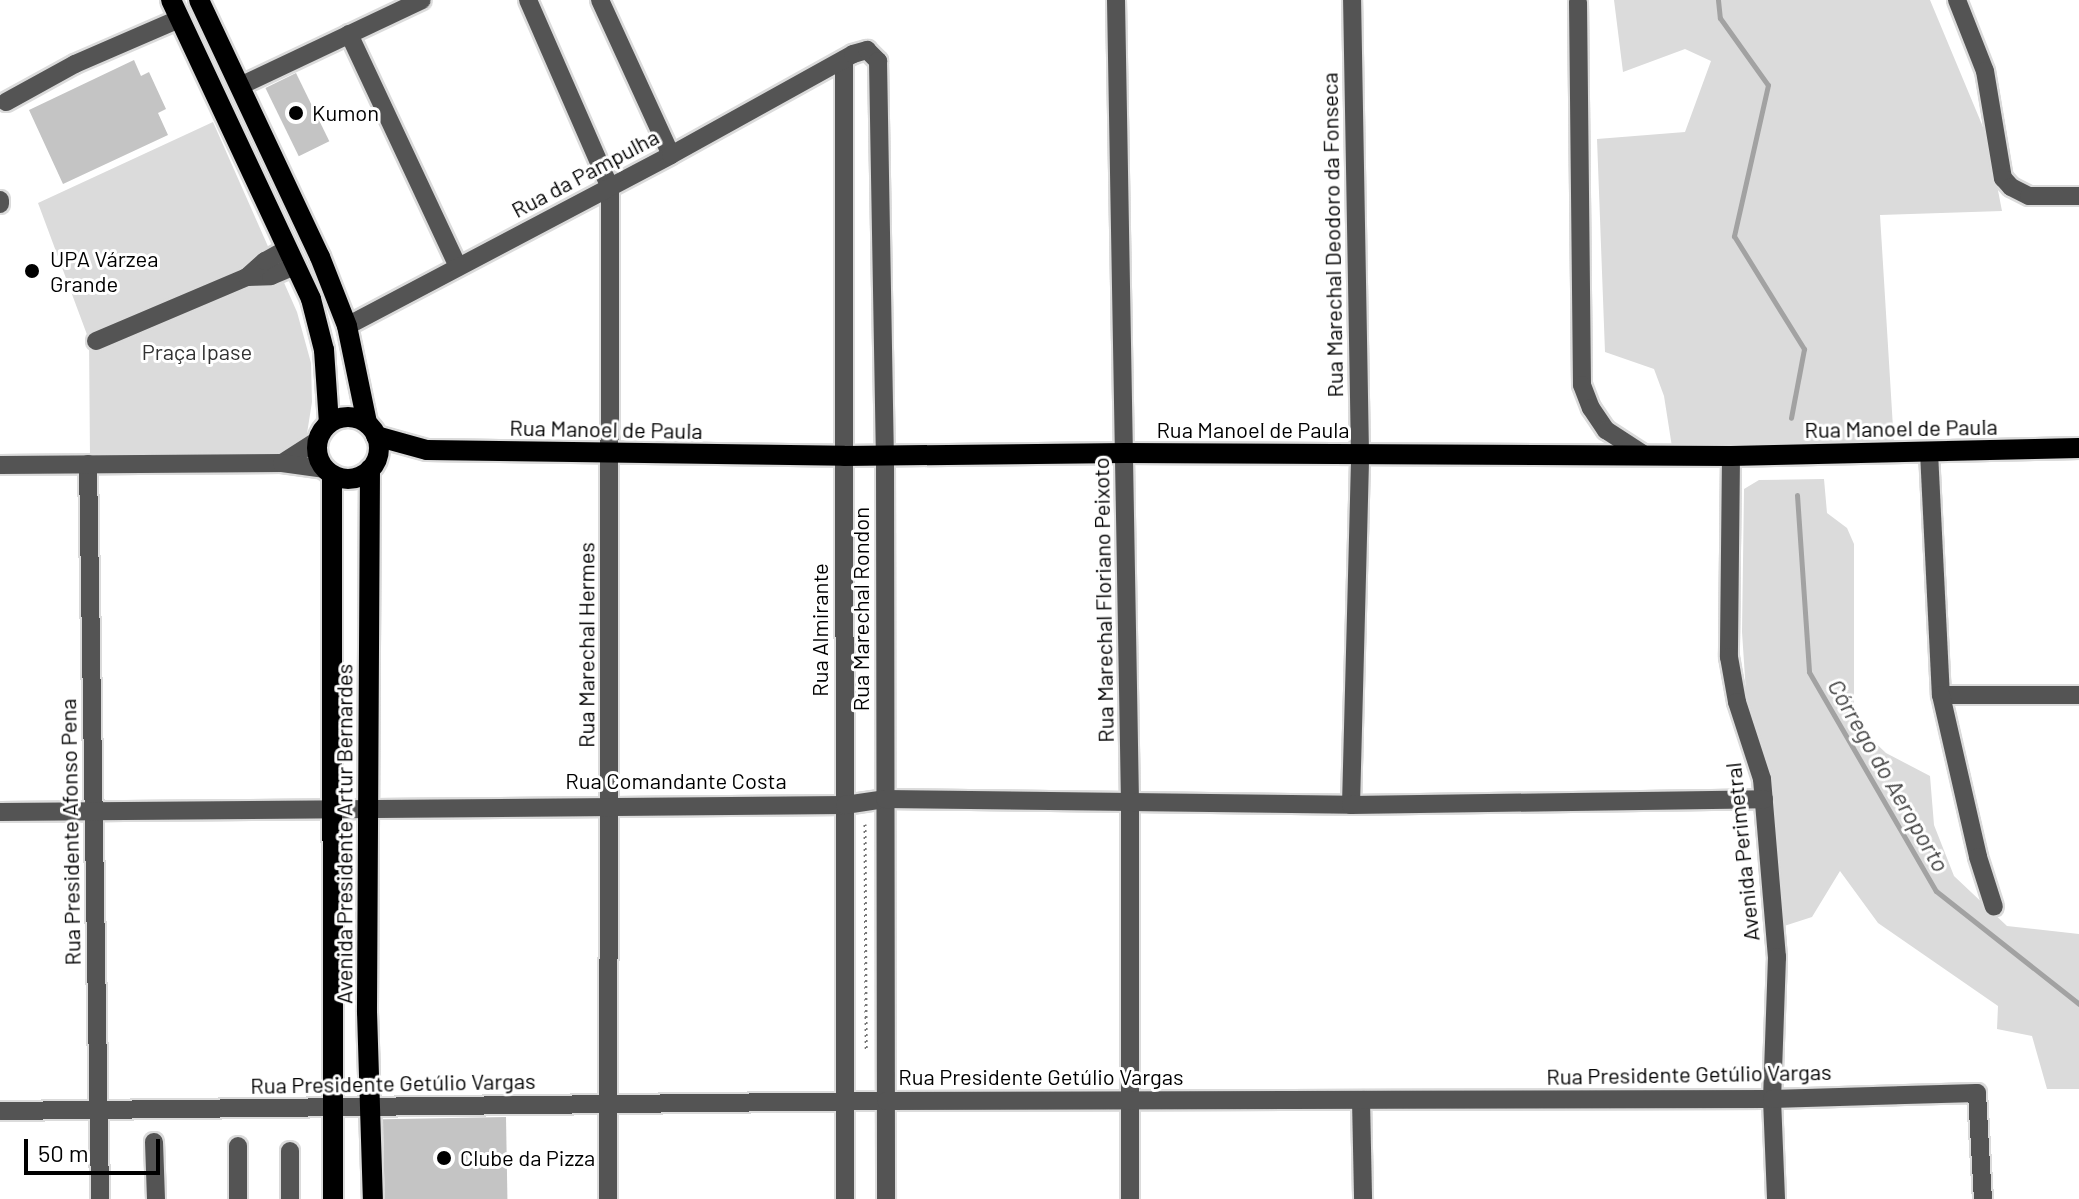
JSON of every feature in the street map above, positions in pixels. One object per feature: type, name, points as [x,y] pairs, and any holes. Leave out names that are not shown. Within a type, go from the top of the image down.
[{"type":"main road","points":[[175,10],[311,299],[324,350],[323,432],[316,450],[328,472],[352,479],[373,465],[372,430],[347,326],[320,257],[199,0]]},
{"type":"main road","points":[[323,432],[348,417],[372,430]]},
{"type":"main road","name":"Rua Manoel de Paula","points":[[372,430],[427,450]]},
{"type":"main road","name":"Rua Manoel de Paula","points":[[373,465],[427,450],[844,456],[1125,453],[1731,456],[2079,448]]},
{"type":"main road","name":"Avenida Presidente Artur Bernardes","points":[[373,465],[367,809],[367,1107],[373,1199]]},
{"type":"main road","name":"Avenida Presidente Artur Bernardes","points":[[328,472],[333,1199]]},
{"type":"street","points":[[240,86],[422,0]]},
{"type":"street","points":[[528,0],[610,188]]},
{"type":"street","points":[[600,0],[671,155]]},
{"type":"street","name":"Rua Marechal Floriano Peixoto","points":[[1116,0],[1130,803],[1130,1199]]},
{"type":"street","name":"Rua Marechal Deodoro da Fonseca","points":[[1351,805],[1360,454],[1352,0]]},
{"type":"street","points":[[1957,0],[1985,71],[2003,178],[2011,187],[2029,196],[2079,196]]},
{"type":"street","points":[[1578,2],[1582,385],[1591,408],[1606,430],[1643,454]]},
{"type":"street","points":[[6,102],[175,10]]},
{"type":"street","points":[[349,34],[458,267]]},
{"type":"street","name":"Rua Marechal Rondon","points":[[844,61],[867,50],[878,61],[885,455],[886,1199]]},
{"type":"street","name":"Rua da Pampulha","points":[[347,326],[844,61]]},
{"type":"street","name":"Rua Almirante","points":[[844,61],[845,1199]]},
{"type":"street","name":"Rua Marechal Hermes","points":[[608,1199],[610,188]]},
{"type":"street","points":[[96,341],[247,277],[265,261],[291,258]]},
{"type":"street","points":[[282,463],[323,432]]},
{"type":"street","points":[[1929,452],[1941,695],[1978,857],[1994,907]]},
{"type":"street","name":"Avenida Perimetral","points":[[1731,456],[1729,657],[1737,702],[1762,779],[1777,957],[1772,1099],[1776,1199]]},
{"type":"street","points":[[0,465],[282,463],[328,472]]},
{"type":"street","name":"Rua Presidente Afonso Pena","points":[[88,464],[100,1199]]},
{"type":"street","points":[[1941,695],[2079,695]]},
{"type":"street","name":"Rua Comandante Costa","points":[[0,812],[610,804],[845,805],[885,799],[1351,805],[1764,799]]},
{"type":"street","name":"Rua Presidente Getúlio Vargas","points":[[0,1111],[845,1104],[886,1101],[1772,1099],[1977,1093],[1983,1199]]},
{"type":"street","points":[[1361,1100],[1363,1199]]},
{"type":"street","points":[[154,1142],[156,1199]]},
{"type":"street","points":[[238,1146],[238,1199]]},
{"type":"street","points":[[290,1151],[290,1199]]},
{"type":"green space","points":[[1614,0],[1930,0],[1988,139],[2002,211],[1880,215],[1894,444],[1672,447],[1664,396],[1654,369],[1605,352],[1597,139],[1685,132],[1711,61],[1685,49],[1623,72]]},
{"type":"green space","name":"Praça Ipase","points":[[213,122],[297,312],[311,363],[312,402],[305,446],[293,462],[90,459],[89,340],[38,203]]},
{"type":"green space","points":[[1824,479],[1827,513],[1847,528],[1854,544],[1854,707],[1864,732],[1886,753],[1930,776],[1934,825],[1954,876],[2007,926],[2079,934],[2079,1089],[2047,1089],[2032,1036],[1997,1029],[1998,1006],[1878,923],[1840,871],[1812,917],[1781,927],[1747,708],[1742,632],[1744,489],[1759,480]]},
{"type":"building","points":[[134,60],[141,76],[149,72],[166,109],[158,113],[168,135],[63,184],[29,110]]},
{"type":"building","name":"Kumon","points":[[296,73],[329,141],[299,156],[265,88]]},
{"type":"building","name":"Clube da Pizza","points":[[506,1117],[507,1199],[384,1199],[383,1119]]},
{"type":"waterway","name":"Córrego do Aeroporto","points":[[1718,0],[1720,18],[1768,85],[1734,236],[1804,349],[1791,418]]},
{"type":"waterway","name":"Córrego do Aeroporto","points":[[1797,495],[1809,672],[1936,891],[2079,1004]]},
{"type":"place","name":"Kumon","points":[[296,113]]},
{"type":"place","name":"UPA Várzea Grande","points":[[32,271]]},
{"type":"place","name":"Clube da Pizza","points":[[444,1158]]}]
